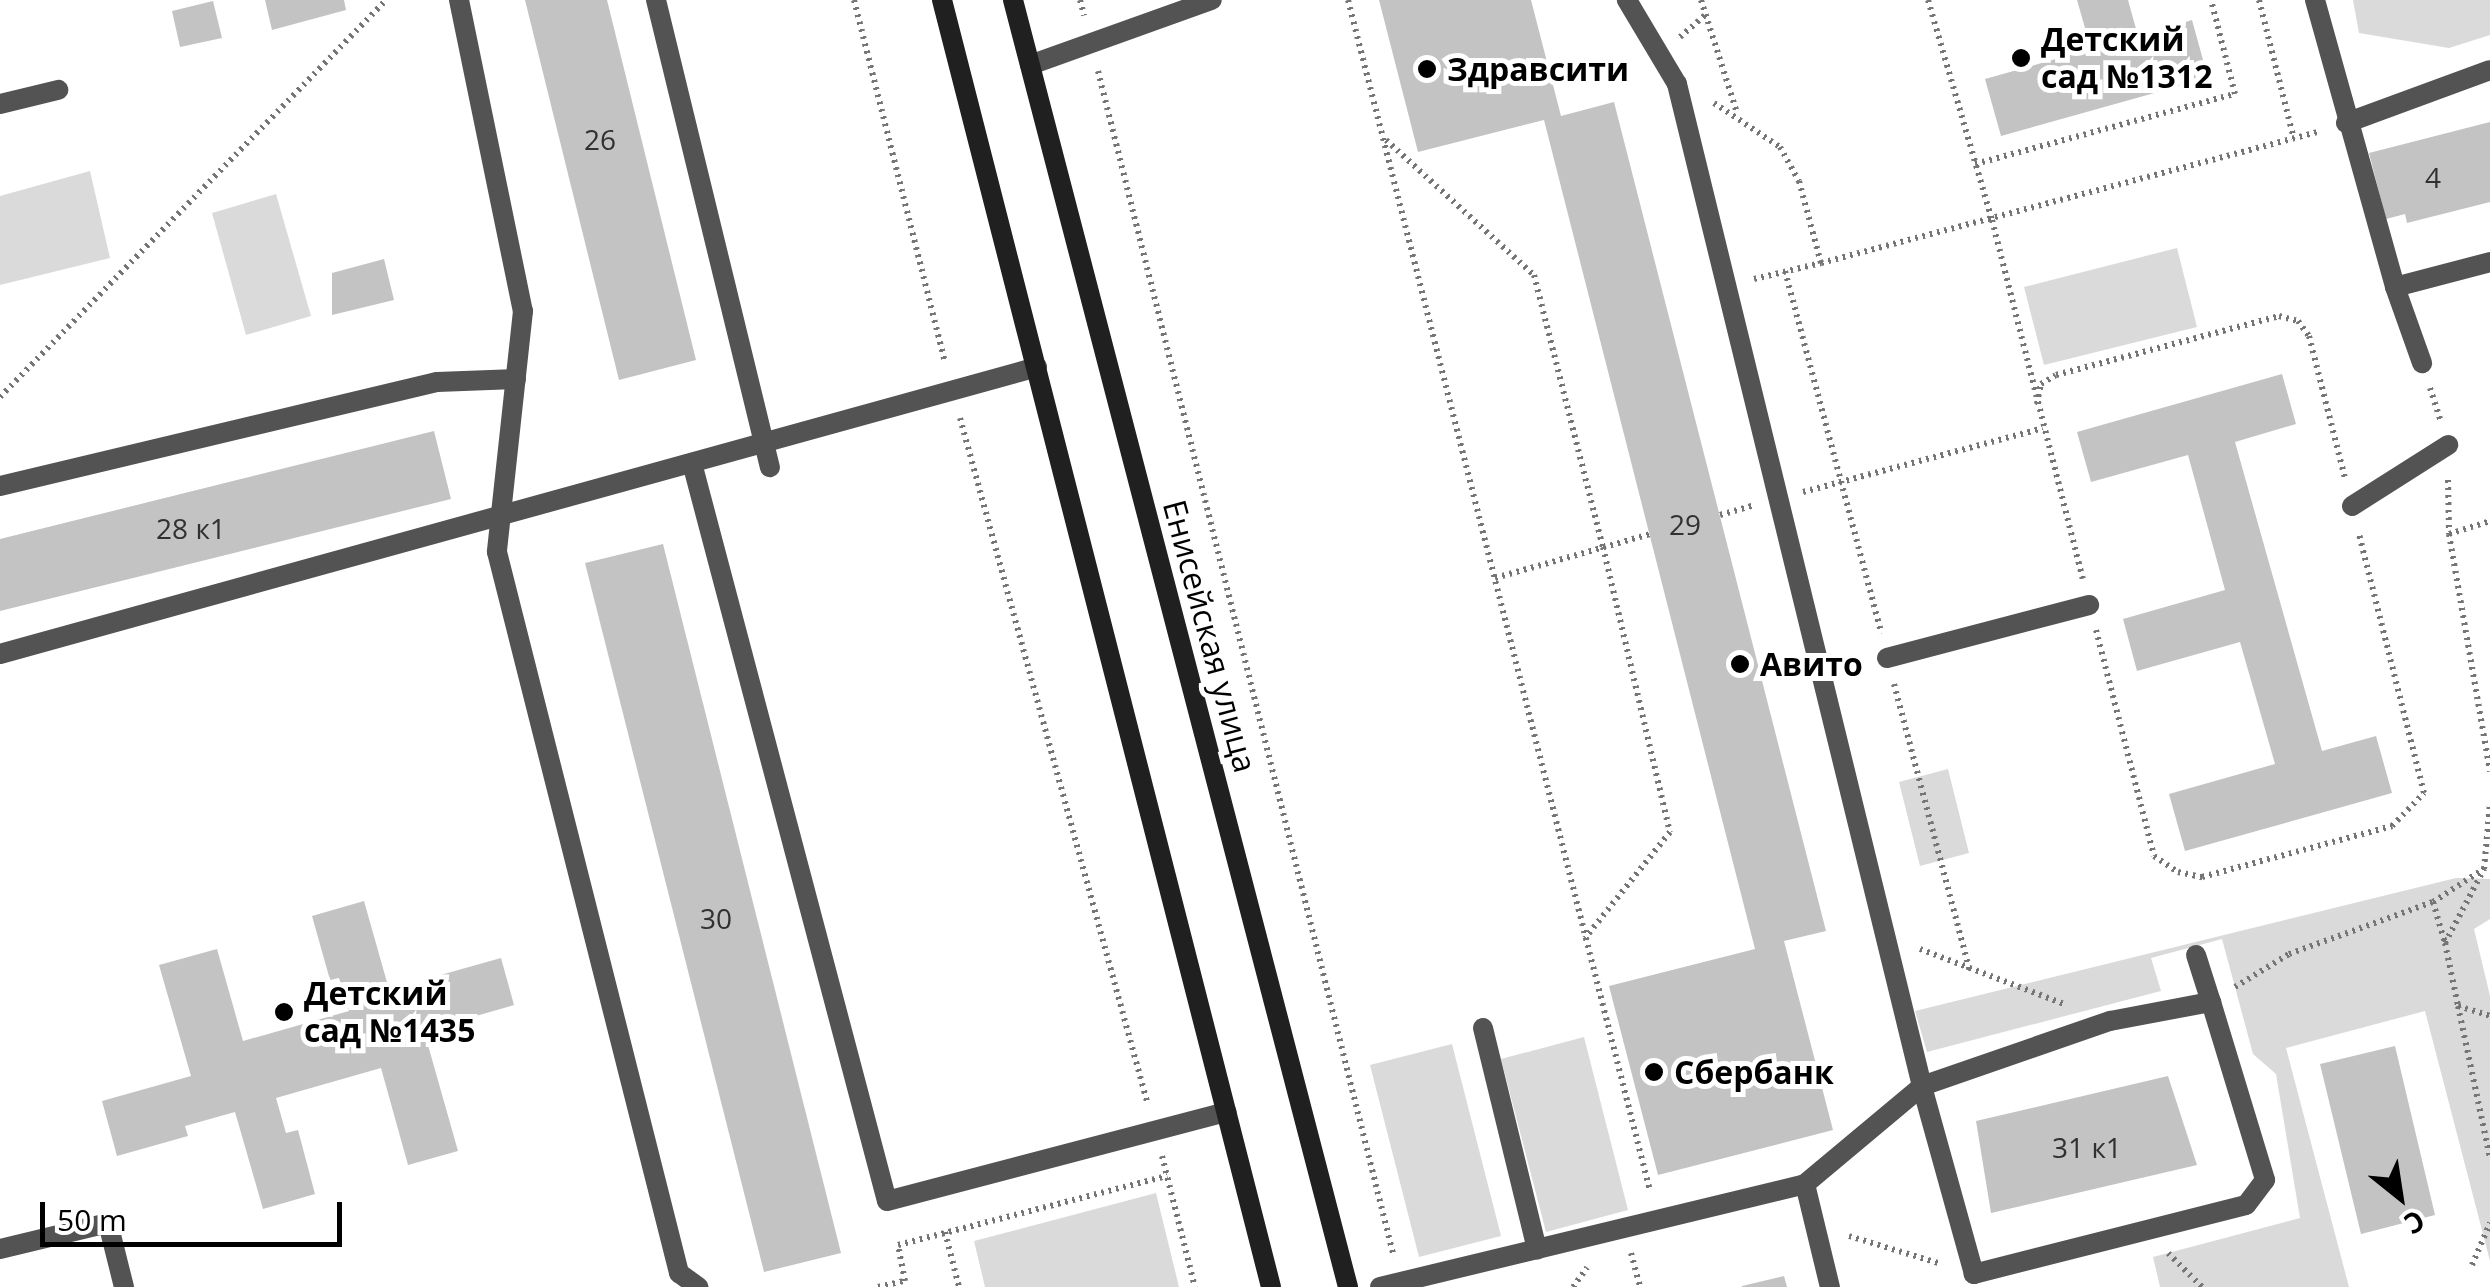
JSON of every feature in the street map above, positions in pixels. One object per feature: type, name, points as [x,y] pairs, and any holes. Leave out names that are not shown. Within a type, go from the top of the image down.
[{"type":"main road","points":[[942,0],[1271,1287]]},
{"type":"main road","name":"Енисейская улица","points":[[1013,0],[1348,1287]]},
{"type":"lane","points":[[460,0],[523,311],[498,552],[679,1273],[698,1287]]},
{"type":"lane","points":[[656,0],[770,467]]},
{"type":"lane","points":[[1030,65],[1212,0]]},
{"type":"lane","points":[[1627,0],[1677,84],[1922,1086],[1974,1274],[2246,1205],[2265,1180],[2196,956]]},
{"type":"lane","points":[[2315,0],[2394,287],[2422,363]]},
{"type":"lane","points":[[2346,122],[2490,70]]},
{"type":"lane","points":[[0,104],[58,90]]},
{"type":"lane","points":[[2394,287],[2490,262]]},
{"type":"lane","points":[[0,654],[1037,367]]},
{"type":"lane","points":[[0,486],[437,382],[516,379]]},
{"type":"lane","points":[[2352,506],[2448,445]]},
{"type":"lane","points":[[692,463],[887,1201],[1227,1112]]},
{"type":"lane","points":[[1887,658],[2089,605]]},
{"type":"lane","points":[[1390,1284],[1805,1184],[1922,1086],[2110,1020],[2211,1002]]},
{"type":"lane","points":[[1483,1028],[1537,1249]]},
{"type":"lane","points":[[1805,1184],[1830,1287]]},
{"type":"lane","points":[[0,1249],[108,1223],[124,1287]]},
{"type":"path","points":[[0,397],[386,0]]},
{"type":"path","points":[[854,0],[952,391],[1195,1287]]},
{"type":"path","points":[[1348,0],[1657,1220]]},
{"type":"path","points":[[1701,0],[1738,114]]},
{"type":"path","points":[[1928,0],[1992,220],[2037,404],[2154,856],[2178,872],[2202,877],[2392,826],[2424,794],[2310,336],[2298,320],[2279,316],[2056,374],[2041,384],[2037,404]]},
{"type":"path","points":[[1975,164],[2234,94],[2211,0]]},
{"type":"path","points":[[2260,0],[2294,139]]},
{"type":"path","points":[[1677,84],[1738,114],[1780,147],[1799,181],[1821,262]]},
{"type":"path","points":[[1109,110],[1390,1284]]},
{"type":"path","points":[[1727,286],[1992,220],[2346,122]]},
{"type":"path","points":[[1385,140],[1534,275],[1603,547],[1670,832],[1585,938]]},
{"type":"path","points":[[1785,272],[1970,970]]},
{"type":"path","points":[[2422,363],[2448,445],[2449,534],[2490,771]]},
{"type":"path","points":[[1720,515],[2044,428]]},
{"type":"path","points":[[2449,534],[2490,522]]},
{"type":"path","points":[[1495,578],[1650,534]]},
{"type":"path","points":[[2445,943],[2484,869],[2490,803]]},
{"type":"path","points":[[2211,1002],[2289,954],[2433,902],[2484,869]]},
{"type":"path","points":[[2433,902],[2490,1158]]},
{"type":"path","points":[[1886,935],[2110,1020]]},
{"type":"path","points":[[2458,1006],[2490,1016]]},
{"type":"path","points":[[878,1287],[906,1281],[898,1244],[1167,1176]]},
{"type":"path","points":[[2472,1265],[2490,1223]]},
{"type":"path","points":[[1815,1225],[1974,1274]]},
{"type":"path","points":[[2146,1231],[2202,1287]]},
{"type":"path","points":[[945,1232],[959,1287]]},
{"type":"shaded area","points":[[2353,0],[2490,0],[2490,35],[2449,48],[2359,33]]},
{"type":"shaded area","points":[[90,171],[110,258],[0,285],[0,196]]},
{"type":"shaded area","points":[[276,194],[311,316],[246,335],[212,213]]},
{"type":"shaded area","points":[[2177,248],[2197,327],[2044,365],[2024,287]]},
{"type":"shaded area","points":[[1948,769],[1969,853],[1920,866],[1899,782]]},
{"type":"shaded area","points":[[2456,878],[2490,879],[2490,919],[2474,929],[2490,996],[2490,1261],[2425,1011],[2286,1048],[2349,1287],[2160,1287],[2153,1257],[2300,1218],[2276,1074],[2253,1054],[2222,939],[2151,958],[2161,991],[1927,1052],[1915,1011]]},
{"type":"shaded area","points":[[1584,1037],[1628,1210],[1546,1232],[1501,1059]]},
{"type":"shaded area","points":[[1452,1044],[1501,1236],[1419,1257],[1370,1065]]},
{"type":"shaded area","points":[[1156,1193],[1179,1287],[985,1287],[974,1241]]},
{"type":"building","points":[[265,0],[344,0],[346,10],[272,30]]},
{"type":"building","points":[[525,0],[607,0],[696,360],[619,380]]},
{"type":"building","points":[[1379,0],[1531,0],[1561,116],[1614,102],[1826,931],[1784,941],[1833,1130],[1658,1175],[1609,986],[1755,949],[1544,120],[1418,152]]},
{"type":"building","points":[[2077,0],[2128,0],[2138,36],[2192,20],[2208,78],[2001,136],[1985,79],[2091,49]]},
{"type":"building","points":[[213,1],[222,38],[180,47],[172,11]]},
{"type":"building","points":[[2490,122],[2490,202],[2407,223],[2405,214],[2386,219],[2369,153]]},
{"type":"building","points":[[384,259],[394,300],[332,315],[332,273]]},
{"type":"building","points":[[2282,374],[2296,424],[2235,442],[2322,751],[2376,736],[2392,793],[2185,851],[2169,794],[2275,764],[2240,642],[2137,671],[2123,619],[2225,590],[2188,455],[2091,482],[2077,432]]},
{"type":"building","points":[[434,431],[451,499],[0,611],[0,539]]},
{"type":"building","points":[[663,544],[841,1253],[764,1272],[585,563]]},
{"type":"building","points":[[364,901],[392,1000],[440,987],[437,976],[501,958],[514,1005],[424,1031],[458,1151],[408,1165],[381,1068],[276,1098],[286,1133],[298,1130],[315,1194],[263,1209],[235,1112],[185,1126],[188,1136],[117,1156],[102,1101],[191,1076],[159,965],[217,949],[243,1041],[349,1011],[339,978],[330,980],[312,916]]},
{"type":"building","points":[[2395,1046],[2435,1215],[2361,1234],[2320,1064]]},
{"type":"building","points":[[2168,1076],[2197,1165],[1991,1213],[1976,1121]]},
{"type":"building","points":[[1784,1276],[1787,1287],[1742,1287],[1742,1286]]},
{"type":"place","name":"Детский сад №1312","points":[[2021,58]]},
{"type":"place","name":"Здравсити","points":[[1427,69]]},
{"type":"place","name":"Авито","points":[[1740,664]]},
{"type":"place","name":"Детский сад №1435","points":[[284,1012]]},
{"type":"place","name":"Сбербанк","points":[[1654,1072]]}]
